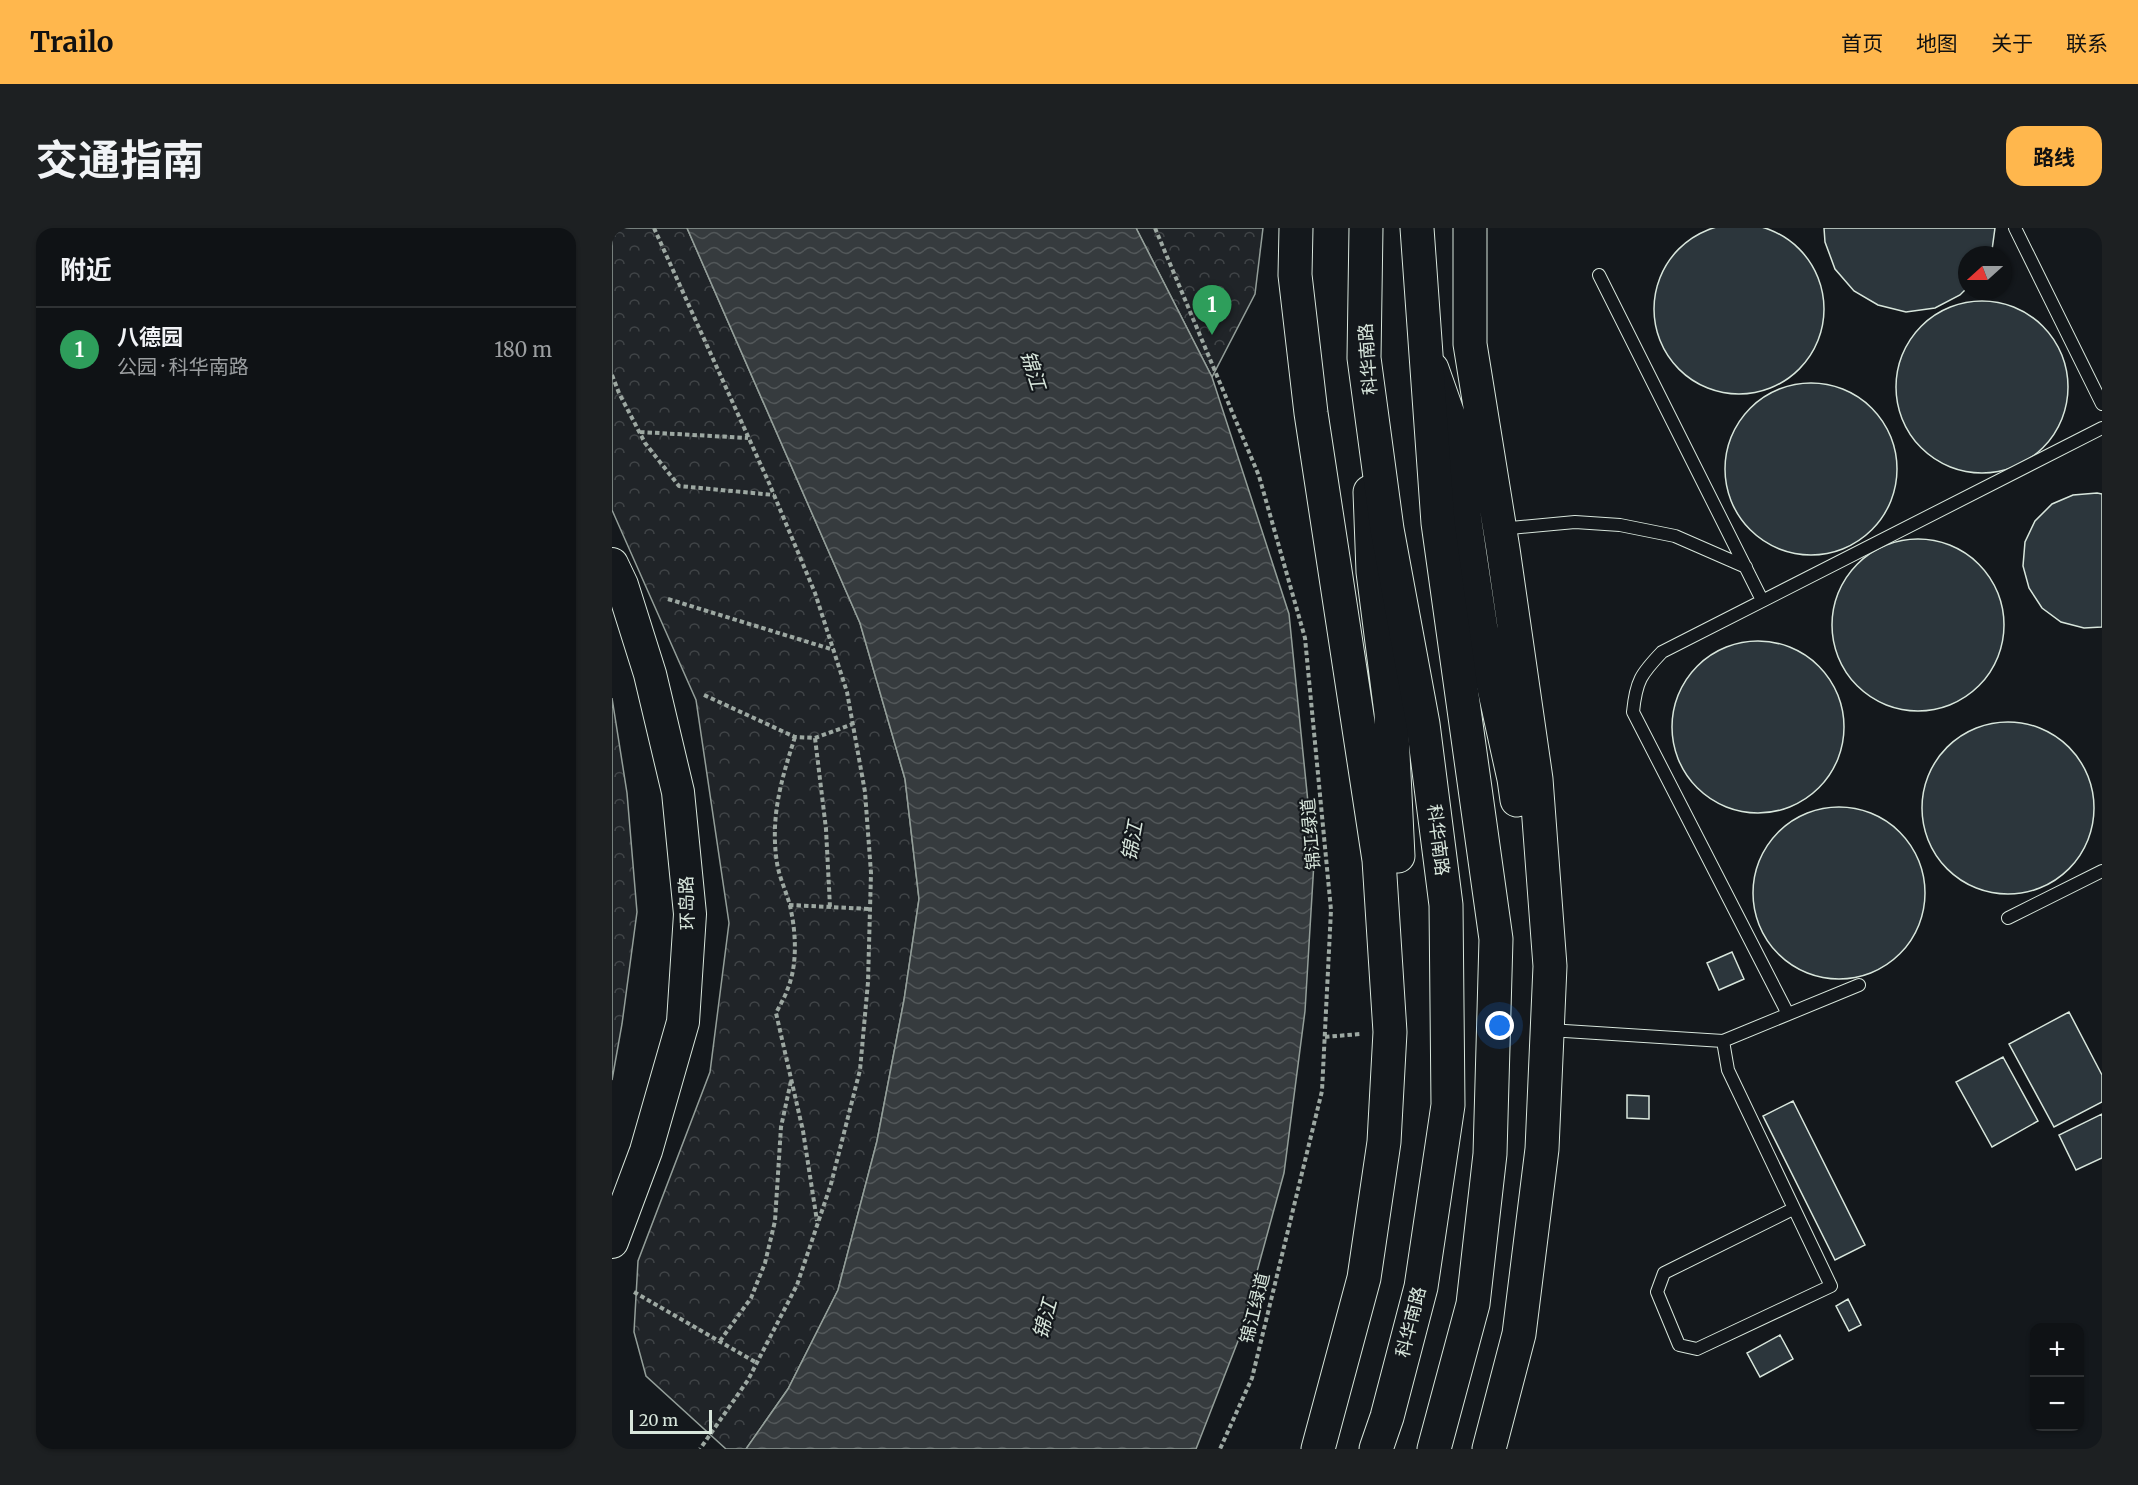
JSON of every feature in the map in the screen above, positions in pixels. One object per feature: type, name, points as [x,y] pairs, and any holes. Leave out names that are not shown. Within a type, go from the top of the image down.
[{"type":"main road","points":[[1296,228],[1295,275],[1311,413],[1379,860],[1390,1032]]},
{"type":"main road","name":"科华南路","points":[[1366,228],[1364,358],[1387,529],[1424,724],[1446,916],[1448,1105],[1421,1287],[1387,1417],[1376,1449]]},
{"type":"main road","points":[[1417,228],[1438,523],[1496,939],[1490,1154],[1473,1304],[1434,1449]]},
{"type":"main road","points":[[1470,228],[1470,344],[1500,529],[1536,779],[1550,966],[1542,1149],[1519,1334],[1489,1449]]},
{"type":"main road","points":[[1424,347],[1450,420],[1480,629],[1514,779],[1526,886],[1534,1065],[1542,1149]]},
{"type":"main road","points":[[1318,1449],[1364,1278],[1384,1142],[1390,1032],[1401,918],[1391,713],[1373,572],[1364,358]]},
{"type":"street","name":"环岛路","points":[[612,564],[622,585],[650,674],[678,792],[690,914],[683,1022],[646,1151],[612,1242]]},
{"type":"lane","points":[[2015,228],[2102,404]]},
{"type":"lane","points":[[1599,275],[1762,600]]},
{"type":"lane","points":[[1788,1014],[1633,712],[1635,689],[1644,671],[1662,652],[2102,428]]},
{"type":"lane","points":[[1500,529],[1575,522],[1620,525],[1675,537],[1746,567]]},
{"type":"lane","points":[[2008,918],[2102,871]]},
{"type":"lane","points":[[1547,1030],[1723,1041],[1859,985]]},
{"type":"lane","points":[[1723,1041],[1728,1070],[1831,1286],[1697,1349],[1679,1345],[1657,1292],[1664,1273],[1793,1209]]},
{"type":"path","points":[[654,228],[774,495],[815,593],[847,692],[865,792],[871,873],[868,982],[860,1070],[831,1184],[797,1285],[748,1380],[700,1449]]},
{"type":"path","name":"锦江绿道","points":[[1155,228],[1258,476],[1305,638],[1331,910],[1322,1091],[1252,1378],[1220,1449]]},
{"type":"path","points":[[612,375],[645,443],[679,486],[774,495]]},
{"type":"path","points":[[640,432],[748,438]]},
{"type":"path","points":[[668,599],[834,650]]},
{"type":"path","points":[[704,695],[795,737],[815,738],[853,724]]},
{"type":"path","points":[[795,737],[780,784],[774,820],[777,864],[794,929],[794,959],[789,987],[776,1013],[803,1131],[818,1224]]},
{"type":"path","points":[[815,738],[826,829],[830,907]]},
{"type":"path","points":[[789,905],[870,909]]},
{"type":"path","points":[[720,1341],[751,1298],[765,1263],[775,1221],[781,1127],[791,1079]]},
{"type":"path","points":[[634,1292],[757,1363]]},
{"type":"green space","points":[[612,228],[687,228],[860,623],[905,779],[919,899],[904,1000],[877,1141],[838,1290],[788,1389],[746,1449],[726,1449],[646,1376],[634,1332],[638,1261],[710,1072],[729,923],[696,700],[612,510]]},
{"type":"green space","points":[[1136,228],[1263,228],[1255,294],[1212,377]]},
{"type":"green space","points":[[612,698],[627,793],[637,912],[612,1080]]},
{"type":"water","name":"锦江","points":[[687,228],[1136,228],[1212,377],[1289,614],[1314,862],[1305,1011],[1284,1173],[1238,1341],[1196,1449],[746,1449],[788,1389],[838,1290],[877,1141],[904,1000],[919,899],[905,779],[860,623]]},
{"type":"building","points":[[1739,224],[1756,225],[1772,230],[1799,249],[1818,276],[1823,292],[1823,326],[1818,342],[1799,369],[1772,388],[1756,393],[1739,394],[1722,393],[1706,388],[1679,369],[1660,342],[1655,326],[1654,309],[1655,292],[1660,276],[1679,249],[1706,230],[1722,225]]},
{"type":"building","points":[[1824,228],[1995,228],[1993,246],[1958,246],[1958,296],[1935,308],[1906,312],[1878,305],[1854,291],[1835,269],[1825,242]]},
{"type":"building","points":[[1982,301],[2015,308],[2043,326],[2061,354],[2068,387],[2061,420],[2043,448],[2015,466],[1982,473],[1949,466],[1921,448],[1903,420],[1896,387],[1903,354],[1921,326],[1949,308]]},
{"type":"building","points":[[1811,383],[1844,390],[1872,408],[1890,436],[1897,469],[1890,502],[1872,530],[1844,548],[1811,555],[1778,548],[1750,530],[1732,502],[1725,469],[1732,436],[1750,408],[1778,390]]},
{"type":"building","points":[[2102,494],[2102,627],[2084,628],[2061,622],[2042,608],[2029,588],[2023,566],[2025,542],[2035,521],[2052,504],[2073,495]]},
{"type":"building","points":[[1918,539],[1951,546],[1979,564],[1997,592],[2004,625],[1997,658],[1979,686],[1951,704],[1918,711],[1885,704],[1857,686],[1839,658],[1832,625],[1839,592],[1857,564],[1885,546]]},
{"type":"building","points":[[1758,641],[1791,648],[1819,666],[1837,694],[1844,727],[1837,760],[1819,788],[1791,806],[1758,813],[1725,806],[1697,788],[1679,760],[1672,727],[1679,694],[1697,666],[1725,648]]},
{"type":"building","points":[[2008,722],[2041,729],[2069,747],[2087,775],[2094,808],[2087,841],[2069,869],[2041,887],[2008,894],[1975,887],[1947,869],[1929,841],[1922,808],[1929,775],[1947,747],[1975,729]]},
{"type":"building","points":[[1839,807],[1872,814],[1900,832],[1918,860],[1925,893],[1918,926],[1900,954],[1872,972],[1839,979],[1806,972],[1778,954],[1760,926],[1753,893],[1760,860],[1778,832],[1806,814]]},
{"type":"building","points":[[1732,952],[1744,979],[1719,990],[1707,963]]},
{"type":"building","points":[[2069,1012],[2102,1075],[2102,1102],[2054,1127],[2009,1044]]},
{"type":"building","points":[[2003,1057],[2038,1121],[1992,1147],[1956,1082]]},
{"type":"building","points":[[1627,1095],[1649,1096],[1649,1119],[1627,1118]]},
{"type":"building","points":[[1793,1101],[1865,1245],[1835,1260],[1763,1116]]},
{"type":"building","points":[[2102,1114],[2102,1158],[2076,1170],[2059,1135]]},
{"type":"building","points":[[1848,1299],[1861,1325],[1849,1331],[1836,1306]]},
{"type":"building","points":[[1780,1335],[1793,1359],[1760,1377],[1747,1353]]},
{"type":"place","name":"八德园","points":[[1212,335]]}]
